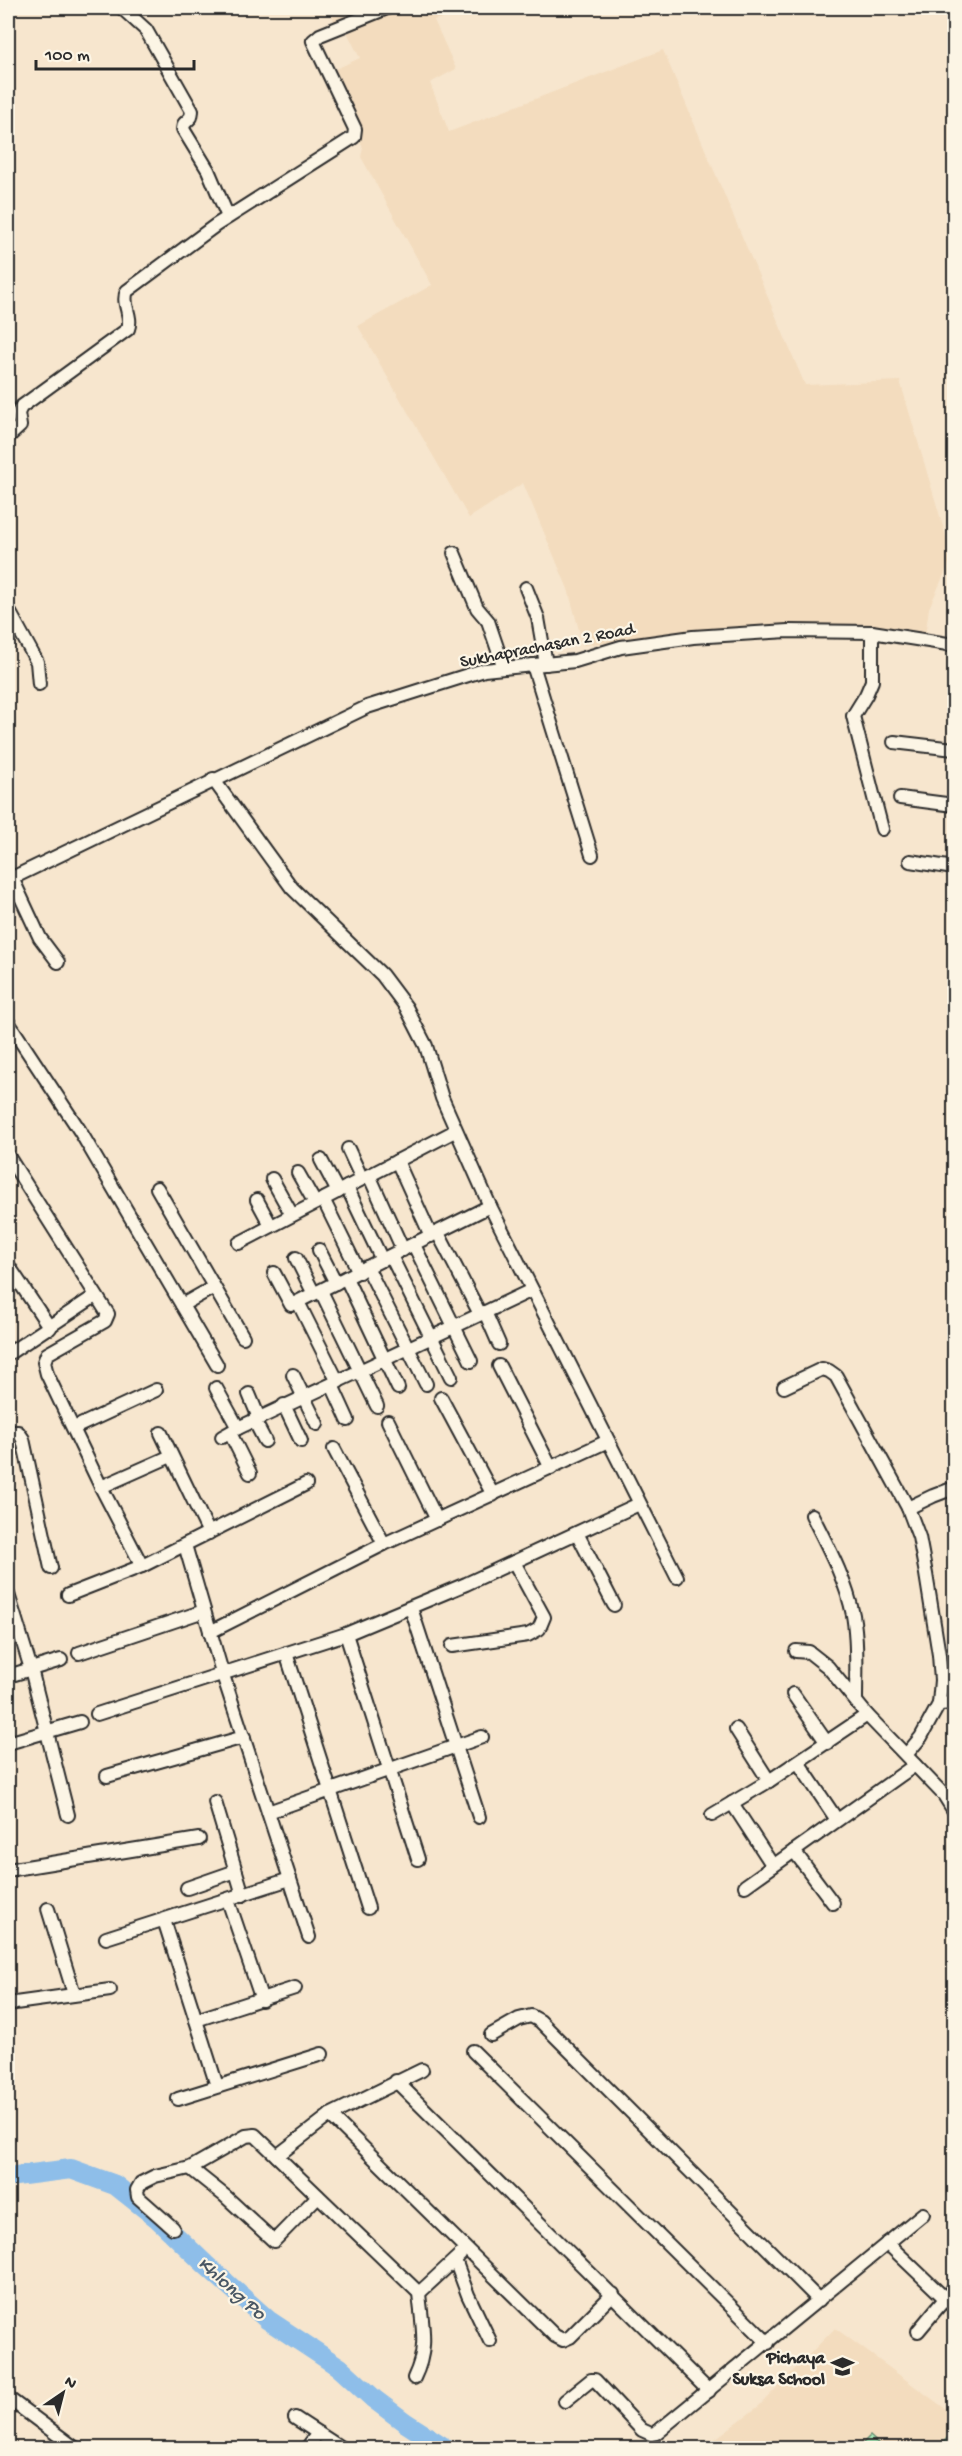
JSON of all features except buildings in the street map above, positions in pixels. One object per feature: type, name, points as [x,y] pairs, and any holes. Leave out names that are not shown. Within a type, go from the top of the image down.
[{"type":"street","points":[[122,8],[146,30],[192,111],[183,129],[208,170],[228,217]]},
{"type":"street","points":[[8,437],[20,426],[18,413],[21,407],[128,329],[130,322],[123,298],[127,291],[228,217],[354,137],[355,129],[313,42],[320,35],[387,8]]},
{"type":"street","points":[[454,553],[477,608],[488,621],[504,668]]},
{"type":"street","points":[[526,588],[538,618],[546,664]]},
{"type":"street","points":[[8,609],[38,662],[39,684]]},
{"type":"street","name":"Sukhaprachasan 2 Road","points":[[10,879],[213,779],[367,707],[484,670],[575,661],[621,647],[693,637],[788,631],[872,632],[954,645]]},
{"type":"street","points":[[872,632],[872,681],[853,716],[855,732],[882,829]]},
{"type":"street","points":[[533,665],[592,855]]},
{"type":"street","points":[[894,742],[954,749]]},
{"type":"street","points":[[213,779],[292,888],[382,975],[406,1006],[426,1046],[455,1131],[490,1206],[677,1577]]},
{"type":"street","points":[[900,798],[954,805]]},
{"type":"street","points":[[910,861],[954,868]]},
{"type":"street","points":[[10,879],[35,928],[57,962]]},
{"type":"street","points":[[8,1022],[80,1131],[217,1365]]},
{"type":"street","points":[[239,1243],[455,1131]]},
{"type":"street","points":[[348,1149],[408,1247],[471,1361]]},
{"type":"street","points":[[8,1156],[108,1314],[105,1321],[47,1354],[44,1362],[47,1374],[101,1488],[142,1566]]},
{"type":"street","points":[[321,1160],[387,1258],[451,1377]]},
{"type":"street","points":[[397,1161],[435,1234],[499,1344]]},
{"type":"street","points":[[298,1173],[319,1201],[363,1270],[426,1384]]},
{"type":"street","points":[[272,1179],[292,1215]]},
{"type":"street","points":[[157,1188],[243,1337]]},
{"type":"street","points":[[257,1200],[271,1226]]},
{"type":"street","points":[[274,1273],[291,1305],[490,1206]]},
{"type":"street","points":[[319,1250],[341,1281],[398,1388]]},
{"type":"street","points":[[296,1258],[361,1372],[377,1406]]},
{"type":"street","points":[[8,1265],[50,1328]]},
{"type":"street","points":[[182,1305],[214,1287]]},
{"type":"street","points":[[230,1432],[532,1290]]},
{"type":"street","points":[[8,1353],[50,1328],[95,1296]]},
{"type":"street","points":[[298,1302],[335,1384],[348,1420]]},
{"type":"street","points":[[499,1366],[551,1468]]},
{"type":"street","points":[[745,1886],[837,1820],[910,1760],[939,1704],[941,1680],[936,1628],[919,1537],[908,1508],[836,1376],[829,1371],[822,1370],[784,1387]]},
{"type":"street","points":[[293,1376],[317,1424]]},
{"type":"street","points":[[216,1388],[230,1432],[250,1473]]},
{"type":"street","points":[[74,1428],[156,1390]]},
{"type":"street","points":[[249,1394],[265,1441]]},
{"type":"street","points":[[441,1398],[493,1495]]},
{"type":"street","points":[[285,1406],[301,1441]]},
{"type":"street","points":[[388,1421],[437,1520]]},
{"type":"street","points":[[8,1432],[18,1432],[23,1439],[51,1568]]},
{"type":"street","points":[[161,1433],[209,1533]]},
{"type":"street","points":[[210,1632],[384,1544],[608,1441]]},
{"type":"street","points":[[334,1449],[384,1544]]},
{"type":"street","points":[[101,1488],[171,1456]]},
{"type":"street","points":[[68,1595],[142,1566],[306,1484]]},
{"type":"street","points":[[908,1508],[954,1488]]},
{"type":"street","points":[[97,1714],[346,1634],[411,1608],[639,1504]]},
{"type":"street","points":[[812,1515],[838,1570],[852,1614],[856,1634],[856,1700]]},
{"type":"street","points":[[577,1533],[614,1605]]},
{"type":"street","points":[[184,1545],[222,1672],[309,1937]]},
{"type":"street","points":[[452,1646],[528,1635],[539,1629],[544,1617],[514,1562]]},
{"type":"street","points":[[8,1594],[31,1669],[68,1815]]},
{"type":"street","points":[[411,1608],[479,1817]]},
{"type":"street","points":[[79,1653],[204,1611]]},
{"type":"street","points":[[346,1634],[418,1859]]},
{"type":"street","points":[[796,1651],[809,1652],[816,1656],[867,1715],[944,1795],[954,1811]]},
{"type":"street","points":[[286,1653],[368,1908]]},
{"type":"street","points":[[8,1677],[61,1660]]},
{"type":"street","points":[[793,1694],[827,1743]]},
{"type":"street","points":[[939,1704],[954,1703]]},
{"type":"street","points":[[712,1815],[769,1781],[867,1715]]},
{"type":"street","points":[[8,1743],[81,1722]]},
{"type":"street","points":[[736,1729],[769,1781]]},
{"type":"street","points":[[107,1776],[244,1737]]},
{"type":"street","points":[[268,1812],[482,1737]]},
{"type":"street","points":[[798,1762],[837,1820]]},
{"type":"street","points":[[215,1802],[243,1895]]},
{"type":"street","points":[[732,1803],[773,1866]]},
{"type":"street","points":[[8,1870],[199,1839]]},
{"type":"street","points":[[794,1851],[833,1903]]},
{"type":"street","points":[[187,1888],[236,1871]]},
{"type":"street","points":[[106,1938],[290,1879]]},
{"type":"street","points":[[228,1900],[262,2000]]},
{"type":"street","points":[[48,1909],[74,1995]]},
{"type":"street","points":[[164,1920],[217,2086]]},
{"type":"street","points":[[8,2004],[110,1989]]},
{"type":"street","points":[[196,2020],[295,1989]]},
{"type":"street","points":[[491,2035],[519,2019],[531,2016],[540,2021],[819,2300]]},
{"type":"street","points":[[474,2052],[768,2343]]},
{"type":"street","points":[[178,2099],[322,2054]]},
{"type":"street","points":[[277,2156],[330,2115],[422,2070]]},
{"type":"street","points":[[396,2081],[709,2391]]},
{"type":"street","points":[[330,2115],[555,2336],[563,2340],[570,2337],[613,2294]]},
{"type":"street","points":[[173,2228],[138,2197],[137,2190],[141,2183],[155,2176],[190,2168],[250,2134],[255,2136],[419,2293],[424,2349],[422,2361],[414,2378]]},
{"type":"street","points":[[190,2168],[225,2196],[274,2241],[318,2196]]},
{"type":"street","points":[[566,2401],[591,2380],[595,2380],[642,2430],[651,2434],[656,2433],[923,2214]]},
{"type":"street","points":[[887,2242],[950,2303]]},
{"type":"street","points":[[419,2293],[467,2249]]},
{"type":"street","points":[[455,2260],[468,2295],[490,2341]]},
{"type":"street","points":[[918,2331],[950,2303],[954,2288]]},
{"type":"street","points":[[8,2398],[75,2448]]},
{"type":"street","points":[[295,2418],[340,2448]]},
{"type":"street","points":[[307,2448],[318,2433]]},
{"type":"shaded area","points":[[329,8],[453,8],[455,14],[434,20],[456,69],[430,83],[449,132],[663,50],[805,385],[900,381],[952,557],[929,608],[925,637],[819,624],[583,645],[568,589],[523,483],[469,518],[358,326],[432,285],[361,157],[363,148],[329,72],[360,58],[346,30],[338,31]]},
{"type":"shaded area","name":"Pichaya Suksa School","points":[[835,2328],[954,2415],[954,2448],[703,2448],[759,2406]]},
{"type":"green space","points":[[954,2431],[954,2448],[938,2448]]},
{"type":"green space","points":[[870,2436],[883,2448],[858,2448]]},
{"type":"waterway","name":"Khlong Po","points":[[8,2177],[71,2169],[115,2185],[158,2219],[268,2320],[339,2367],[374,2399],[445,2448]]},
{"type":"place","name":"Pichaya Suksa School","points":[[843,2367]]}]
